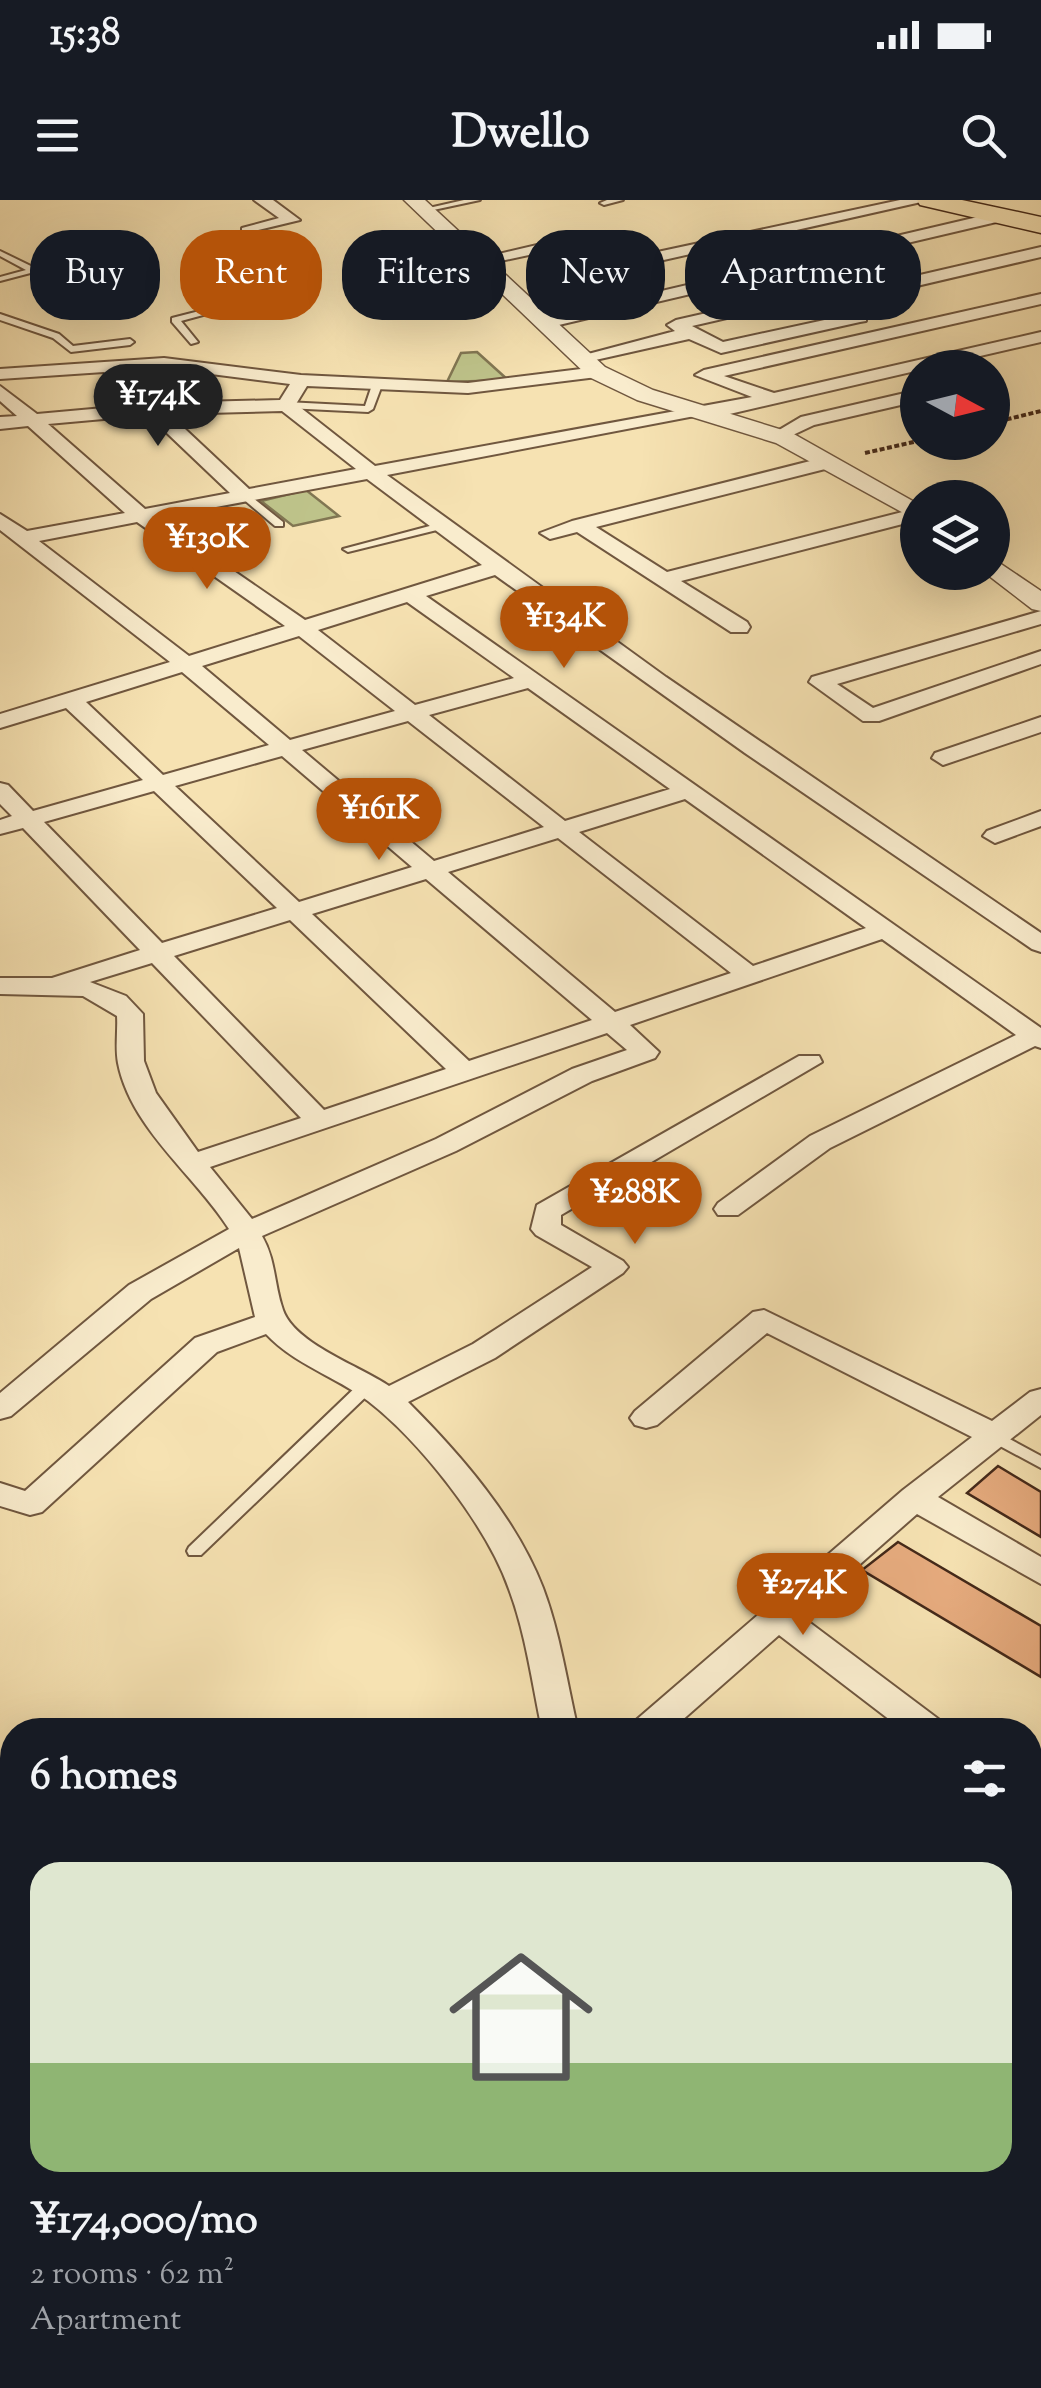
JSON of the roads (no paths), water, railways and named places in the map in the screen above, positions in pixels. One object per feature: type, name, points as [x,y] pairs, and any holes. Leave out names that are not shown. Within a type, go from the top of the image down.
[{"type":"main road","points":[[926,200],[1041,225]]},
{"type":"street","points":[[252,230],[292,220],[262,200]]},
{"type":"street","points":[[665,255],[926,200]]},
{"type":"street","points":[[419,205],[445,230]]},
{"type":"street","points":[[546,323],[1000,216]]},
{"type":"street","points":[[921,280],[1041,252]]},
{"type":"street","points":[[506,287],[590,365],[646,395],[778,436],[900,504]]},
{"type":"street","points":[[772,398],[704,375],[1041,299]]},
{"type":"street","points":[[698,320],[676,325],[721,348],[843,320]]},
{"type":"street","points":[[910,328],[958,350]]},
{"type":"street","points":[[0,374],[106,365],[198,365],[301,380],[468,388],[590,365],[691,332]]},
{"type":"street","points":[[984,350],[1041,337]]},
{"type":"street","points":[[106,365],[245,496]]},
{"type":"street","points":[[22,538],[772,398],[900,369]]},
{"type":"street","points":[[286,405],[301,380]]},
{"type":"street","points":[[0,390],[141,516],[301,627],[750,976]]},
{"type":"street","points":[[778,436],[808,422],[900,399]]},
{"type":"street","points":[[0,422],[150,409],[286,405],[495,568],[1041,944]]},
{"type":"street","points":[[550,533],[830,462]]},
{"type":"street","points":[[664,579],[900,518]]},
{"type":"street","points":[[0,520],[184,662],[646,1052],[582,1075],[446,1145],[244,1233],[140,1292],[0,1409]]},
{"type":"street","points":[[578,525],[739,628]]},
{"type":"street","points":[[0,721],[495,568]]},
{"type":"street","points":[[1010,580],[1041,604]]},
{"type":"street","points":[[410,594],[1038,1038],[820,1142],[728,1209]]},
{"type":"street","points":[[1041,617],[820,682],[871,716],[1041,656]]},
{"type":"street","points":[[0,827],[531,680]]},
{"type":"street","points":[[69,698],[464,1072]]},
{"type":"street","points":[[943,758],[1041,724]]},
{"type":"street","points":[[0,790],[319,1121]]},
{"type":"street","points":[[55,984],[688,791]]},
{"type":"street","points":[[996,836],[1041,818]]},
{"type":"street","points":[[194,1163],[885,930]]},
{"type":"street","points":[[0,986],[55,984],[107,992],[130,1014],[130,1048],[138,1081],[168,1134],[194,1163],[256,1252],[265,1306],[279,1330],[376,1393],[424,1436],[496,1533],[521,1576],[557,1718]]},
{"type":"street","points":[[376,1393],[484,1350],[613,1267],[546,1229],[547,1211],[808,1062]]},
{"type":"street","points":[[646,1418],[764,1319],[994,1435]]},
{"type":"street","points":[[0,1495],[30,1504],[206,1344],[274,1320]]},
{"type":"street","points":[[662,1718],[915,1498],[1041,1399]]},
{"type":"street","points":[[915,1498],[1041,1572]]},
{"type":"street","points":[[778,1617],[912,1718]]},
{"type":"lane","points":[[419,205],[476,200]]},
{"type":"lane","points":[[604,203],[619,200]]},
{"type":"lane","points":[[0,253],[34,272],[0,279]]},
{"type":"lane","points":[[0,317],[56,336],[72,349],[130,342]]},
{"type":"lane","points":[[180,319],[175,320],[194,342]]},
{"type":"lane","points":[[286,405],[368,409],[377,385]]},
{"type":"lane","points":[[245,496],[279,524]]},
{"type":"lane","points":[[348,549],[440,526]]},
{"type":"lane","points":[[195,1551],[376,1393]]},
{"type":"lane","points":[[994,1435],[1041,1462]]}]
